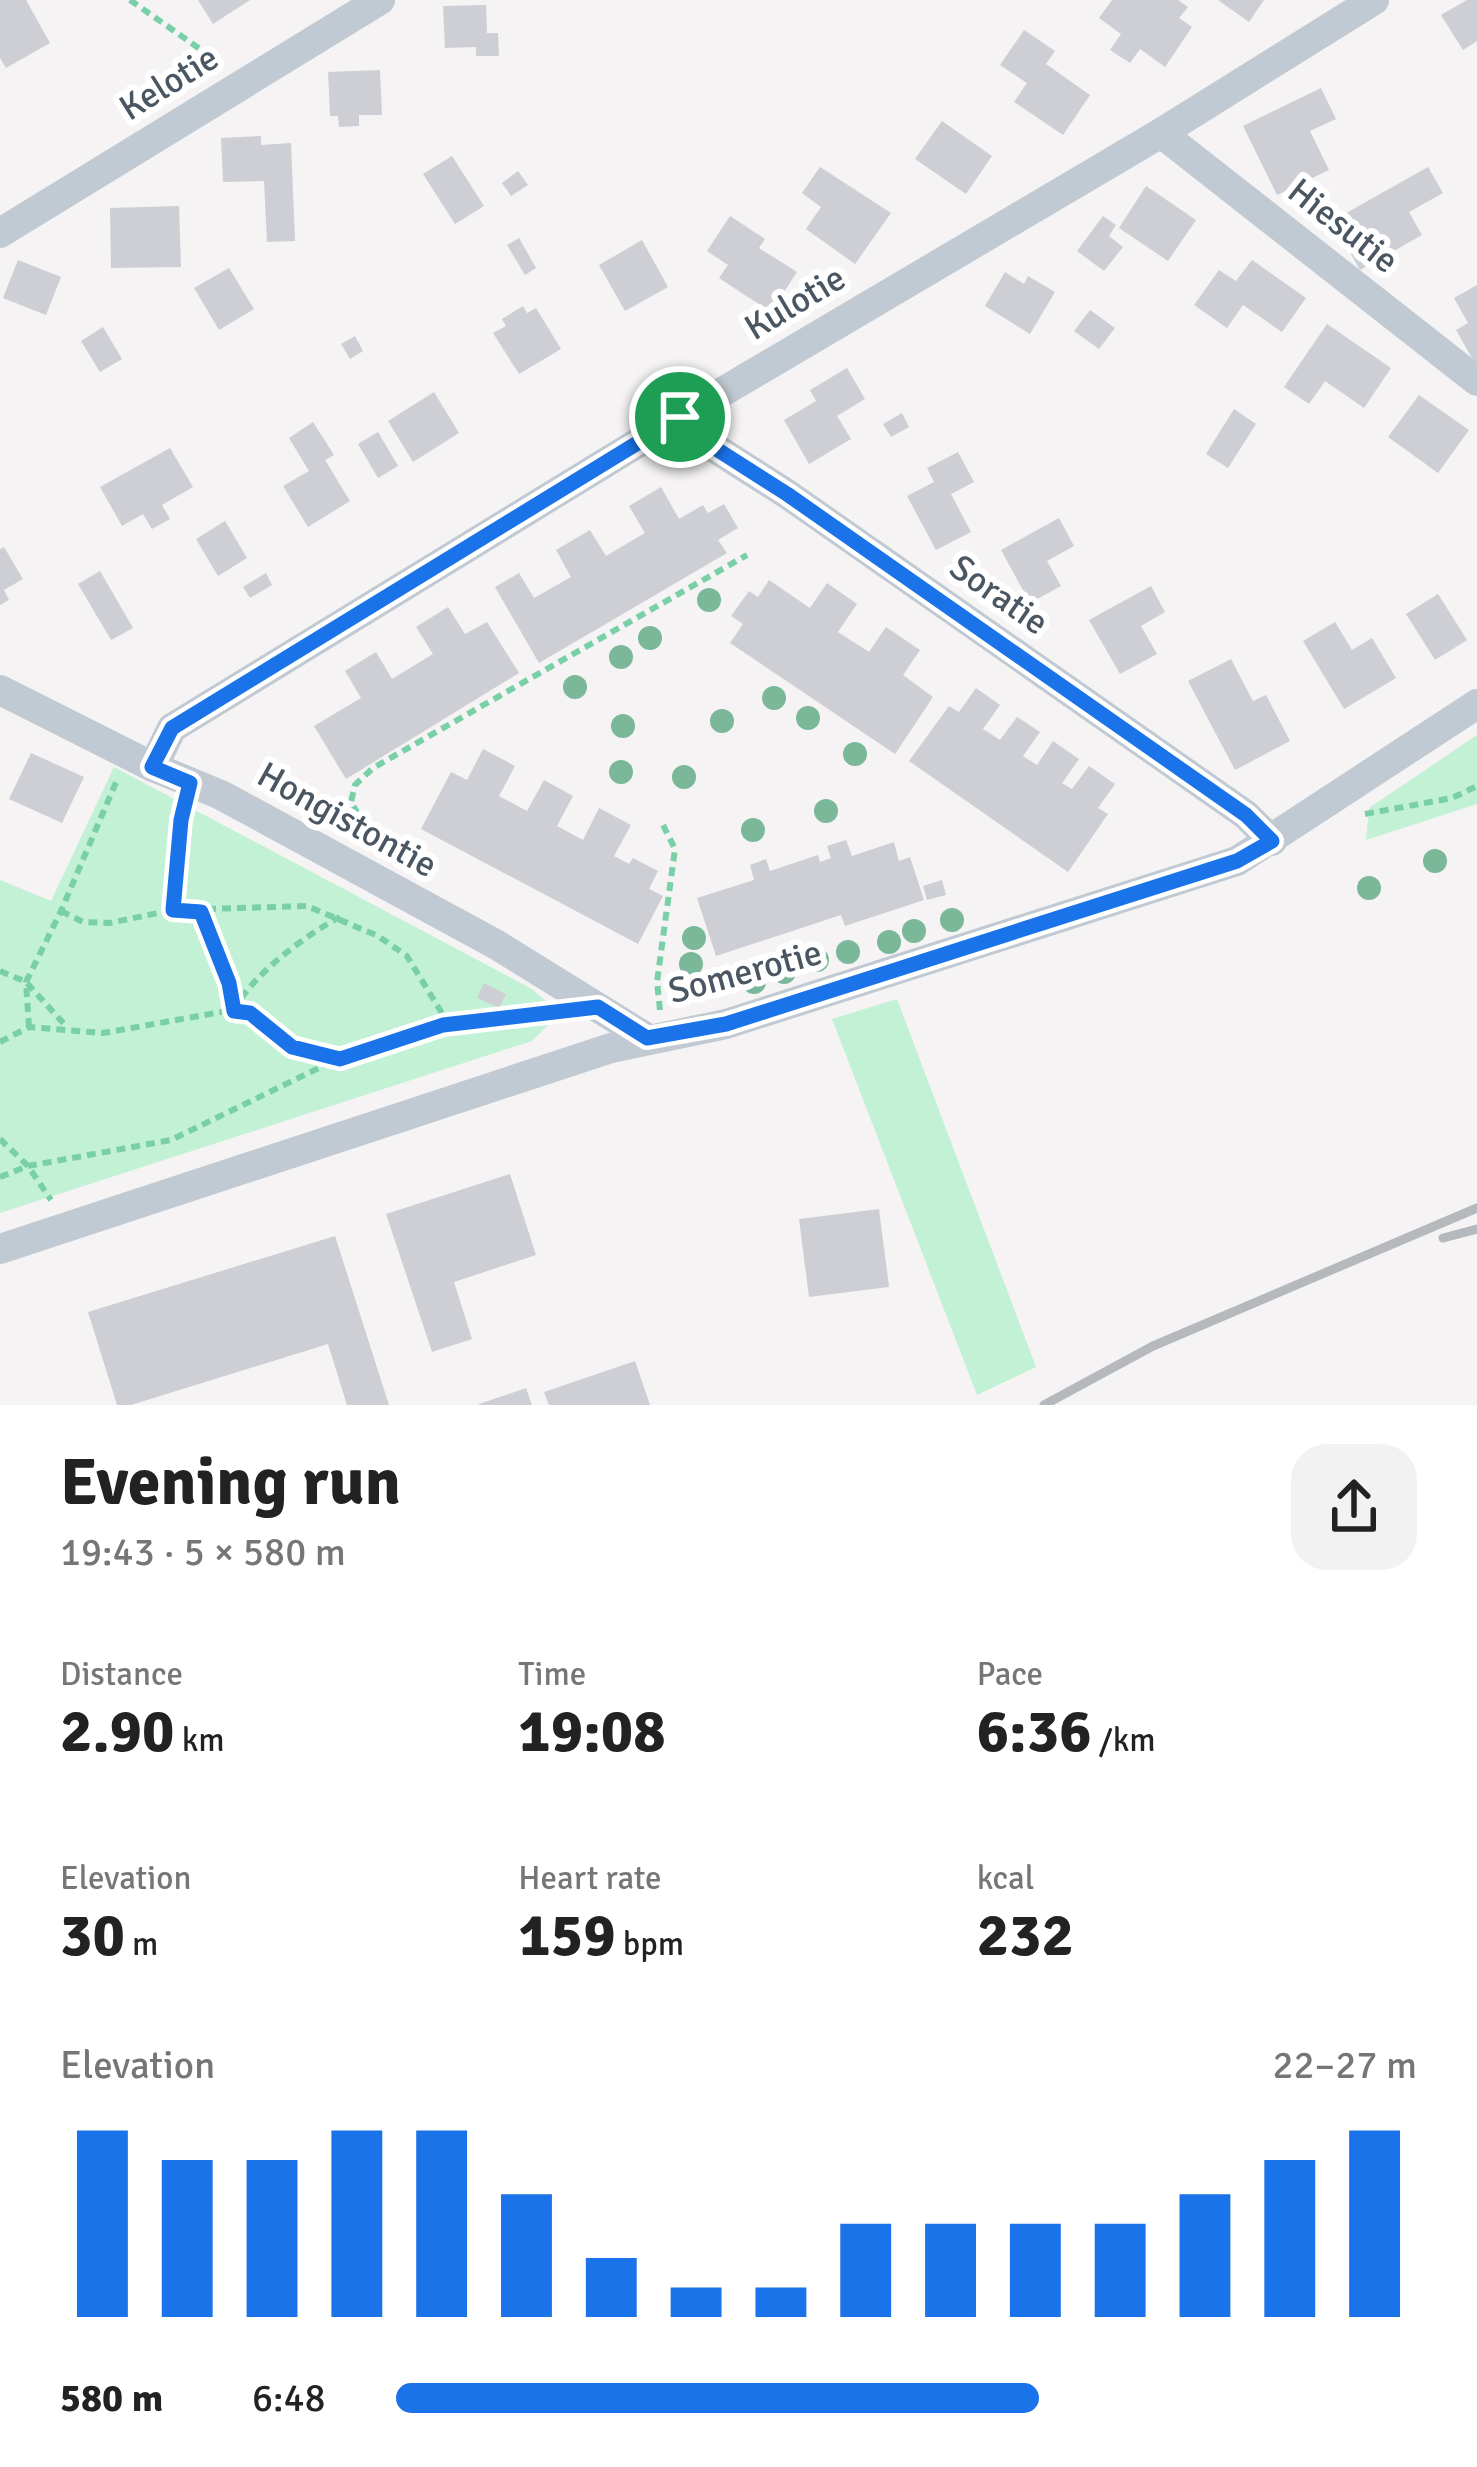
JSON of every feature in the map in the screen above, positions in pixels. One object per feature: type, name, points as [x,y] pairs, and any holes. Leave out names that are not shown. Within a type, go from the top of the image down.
[{"type":"street","name":"Kelotie","points":[[0,233],[380,0]]},
{"type":"street","name":"Kulotie","points":[[141,761],[172,728],[1374,0]]},
{"type":"street","name":"Hiesutie","points":[[1161,133],[1477,381]]},
{"type":"street","name":"Soratie","points":[[680,417],[696,436],[787,494],[1227,802],[1272,841]]},
{"type":"street","name":"Hongistontie","points":[[0,690],[141,761],[221,795],[655,1036]]},
{"type":"street","name":"Somerotie","points":[[0,1249],[655,1036],[726,1024],[1237,861],[1477,704]]},
{"type":"path","points":[[130,0],[210,56],[235,88]]},
{"type":"path","points":[[376,844],[351,802],[355,785],[374,768],[747,555]]},
{"type":"path","points":[[29,1027],[26,982],[108,798],[141,761]]},
{"type":"path","points":[[173,910],[181,820],[190,783]]},
{"type":"path","points":[[1353,816],[1453,799],[1477,786]]},
{"type":"path","points":[[655,1036],[657,982],[675,849],[661,820]]},
{"type":"path","points":[[61,911],[83,922],[109,923],[173,910],[307,906],[340,917],[407,956],[443,1015],[458,1023]]},
{"type":"path","points":[[201,912],[229,983],[234,1011]]},
{"type":"path","points":[[234,1011],[254,982],[312,931],[340,917]]},
{"type":"path","points":[[0,971],[26,982],[66,1027]]},
{"type":"path","points":[[0,1177],[28,1166],[171,1140],[340,1059],[458,1023],[598,1007]]},
{"type":"path","points":[[0,1042],[29,1027],[103,1033],[234,1011],[250,1013],[292,1047],[340,1059]]},
{"type":"path","points":[[0,1139],[28,1166],[69,1228]]},
{"type":"green space","points":[[1477,735],[1477,804],[1366,840],[1369,808]]},
{"type":"green space","points":[[114,767],[532,989],[549,1004],[548,1025],[532,1041],[0,1213],[0,880],[51,901]]},
{"type":"green space","points":[[897,999],[1036,1367],[977,1395],[832,1019]]},
{"type":"building","points":[[0,0],[26,0],[50,43],[6,68],[0,58]]},
{"type":"building","points":[[198,0],[250,0],[213,24]]},
{"type":"building","points":[[1112,0],[1178,0],[1188,7],[1179,18],[1192,27],[1165,67],[1140,49],[1130,63],[1110,50],[1121,34],[1099,18]]},
{"type":"building","points":[[1218,0],[1264,0],[1249,22]]},
{"type":"building","points":[[1467,0],[1477,0],[1477,41],[1463,50],[1441,15]]},
{"type":"building","points":[[486,5],[487,33],[498,33],[499,56],[476,56],[476,47],[445,48],[443,6]]},
{"type":"building","points":[[1024,30],[1055,51],[1046,64],[1090,95],[1063,135],[1014,102],[1027,83],[1000,65]]},
{"type":"building","points":[[380,70],[382,115],[359,115],[359,126],[339,127],[338,116],[330,116],[328,72]]},
{"type":"building","points":[[1321,88],[1336,119],[1310,131],[1329,170],[1277,195],[1243,126]]},
{"type":"building","points":[[942,121],[992,156],[966,194],[915,159]]},
{"type":"building","points":[[261,136],[261,145],[291,143],[295,241],[267,242],[264,181],[223,182],[221,138]]},
{"type":"building","points":[[452,156],[484,206],[455,224],[423,174]]},
{"type":"building","points":[[820,167],[891,213],[855,264],[806,229],[821,207],[802,193]]},
{"type":"building","points":[[1428,167],[1443,193],[1409,212],[1422,235],[1360,270],[1332,221]]},
{"type":"building","points":[[518,171],[528,185],[511,196],[502,183]]},
{"type":"building","points":[[1146,186],[1196,220],[1168,261],[1119,228]]},
{"type":"building","points":[[179,206],[181,267],[111,268],[110,208]]},
{"type":"building","points":[[730,216],[765,239],[759,248],[797,272],[771,312],[719,278],[728,265],[707,251]]},
{"type":"building","points":[[1103,216],[1116,225],[1109,236],[1123,247],[1104,271],[1077,251]]},
{"type":"building","points":[[519,238],[536,268],[525,275],[507,245]]},
{"type":"building","points":[[642,240],[668,287],[625,311],[599,265]]},
{"type":"building","points":[[18,260],[61,277],[46,315],[3,298]]},
{"type":"building","points":[[1252,260],[1306,298],[1282,332],[1243,305],[1227,328],[1194,305],[1219,270],[1236,281]]},
{"type":"building","points":[[229,268],[254,309],[219,330],[194,288]]},
{"type":"building","points":[[1005,272],[1024,284],[1028,276],[1055,292],[1030,334],[985,306]]},
{"type":"building","points":[[1477,285],[1477,367],[1456,330],[1468,323],[1454,298]]},
{"type":"building","points":[[523,306],[527,313],[536,308],[561,349],[519,374],[493,333],[506,326],[502,319]]},
{"type":"building","points":[[1090,310],[1115,328],[1099,349],[1074,331]]},
{"type":"building","points":[[1327,324],[1391,368],[1364,408],[1325,381],[1309,404],[1284,387]]},
{"type":"building","points":[[103,327],[122,359],[100,372],[81,341]]},
{"type":"building","points":[[355,336],[363,351],[350,359],[341,344]]},
{"type":"building","points":[[847,368],[865,399],[837,416],[851,439],[809,464],[784,420],[816,401],[810,390]]},
{"type":"building","points":[[434,392],[459,433],[413,462],[388,421]]},
{"type":"building","points":[[1419,395],[1469,430],[1438,473],[1388,437]]},
{"type":"building","points":[[1234,409],[1256,424],[1228,468],[1206,454]]},
{"type":"building","points":[[902,413],[909,427],[891,437],[883,424]]},
{"type":"building","points":[[313,422],[334,455],[325,460],[350,501],[308,527],[283,486],[309,471],[289,438]]},
{"type":"building","points":[[378,432],[398,466],[378,478],[358,444]]},
{"type":"building","points":[[170,448],[193,487],[162,505],[170,519],[152,529],[143,514],[122,526],[100,487]]},
{"type":"building","points":[[958,452],[974,482],[951,494],[971,532],[936,550],[907,496],[934,482],[927,468]]},
{"type":"building","points":[[661,487],[679,519],[703,505],[708,513],[724,504],[738,528],[718,540],[727,553],[539,663],[495,587],[519,573],[534,598],[571,577],[556,550],[590,530],[606,556],[645,533],[629,506]]},
{"type":"building","points":[[1059,518],[1074,546],[1047,561],[1061,586],[1030,603],[1001,550]]},
{"type":"building","points":[[225,521],[247,558],[218,576],[196,539]]},
{"type":"building","points":[[4,547],[23,579],[4,590],[9,600],[0,605],[0,549]]},
{"type":"building","points":[[100,571],[133,628],[111,640],[78,584]]},
{"type":"building","points":[[266,573],[272,585],[250,598],[243,587]]},
{"type":"building","points":[[769,580],[810,608],[827,583],[857,604],[838,632],[869,652],[886,627],[920,650],[903,675],[933,697],[895,754],[730,643],[743,624],[731,616],[749,591],[758,597]]},
{"type":"building","points":[[1151,586],[1165,612],[1141,626],[1157,654],[1120,674],[1089,620]]},
{"type":"building","points":[[1438,594],[1467,640],[1435,660],[1406,614]]},
{"type":"building","points":[[448,607],[465,634],[487,622],[519,673],[346,779],[314,726],[361,698],[345,671],[376,652],[392,679],[433,654],[416,627]]},
{"type":"building","points":[[1335,622],[1352,650],[1372,638],[1396,678],[1344,709],[1303,641]]},
{"type":"building","points":[[1231,659],[1253,701],[1266,695],[1290,741],[1235,770],[1188,681]]},
{"type":"building","points":[[976,688],[1000,705],[983,729],[1000,740],[1017,717],[1040,732],[1023,756],[1037,765],[1053,741],[1079,759],[1062,783],[1072,789],[1089,766],[1115,784],[1098,808],[1108,814],[1068,872],[909,761],[949,706],[959,712]]},
{"type":"building","points":[[483,749],[515,766],[499,796],[527,811],[544,780],[573,796],[557,826],[583,840],[599,808],[631,825],[614,856],[629,864],[633,858],[658,871],[649,889],[663,896],[638,944],[421,829],[451,772],[467,780]]},
{"type":"building","points":[[31,753],[84,777],[62,823],[9,799]]},
{"type":"building","points":[[846,840],[852,856],[894,842],[899,861],[910,857],[924,900],[845,926],[841,915],[716,956],[697,898],[754,880],[750,865],[766,859],[770,871],[818,855],[820,862],[831,858],[827,846]]},
{"type":"building","points":[[942,880],[946,895],[927,900],[923,886]]},
{"type":"building","points":[[484,983],[506,994],[499,1008],[477,998]]},
{"type":"building","points":[[510,1174],[536,1255],[454,1282],[472,1339],[432,1352],[386,1214]]},
{"type":"building","points":[[879,1209],[889,1287],[809,1297],[799,1219]]},
{"type":"building","points":[[335,1236],[389,1405],[347,1405],[328,1344],[131,1405],[117,1405],[88,1312]]},
{"type":"building","points":[[635,1361],[650,1405],[549,1405],[544,1392]]},
{"type":"building","points":[[526,1388],[532,1405],[479,1405],[479,1404]]},
{"type":"railway","points":[[1044,1405],[1153,1346],[1477,1208]]},
{"type":"railway","points":[[1443,1238],[1477,1229]]},
{"type":"route","points":[[680,417],[696,436],[787,494],[1246,815],[1272,841],[1237,861],[726,1024],[647,1038],[598,1007],[443,1025],[340,1059],[292,1047],[250,1013],[234,1011],[229,983],[201,912],[173,910],[181,820],[190,783],[152,767],[172,728],[680,417]]}]
